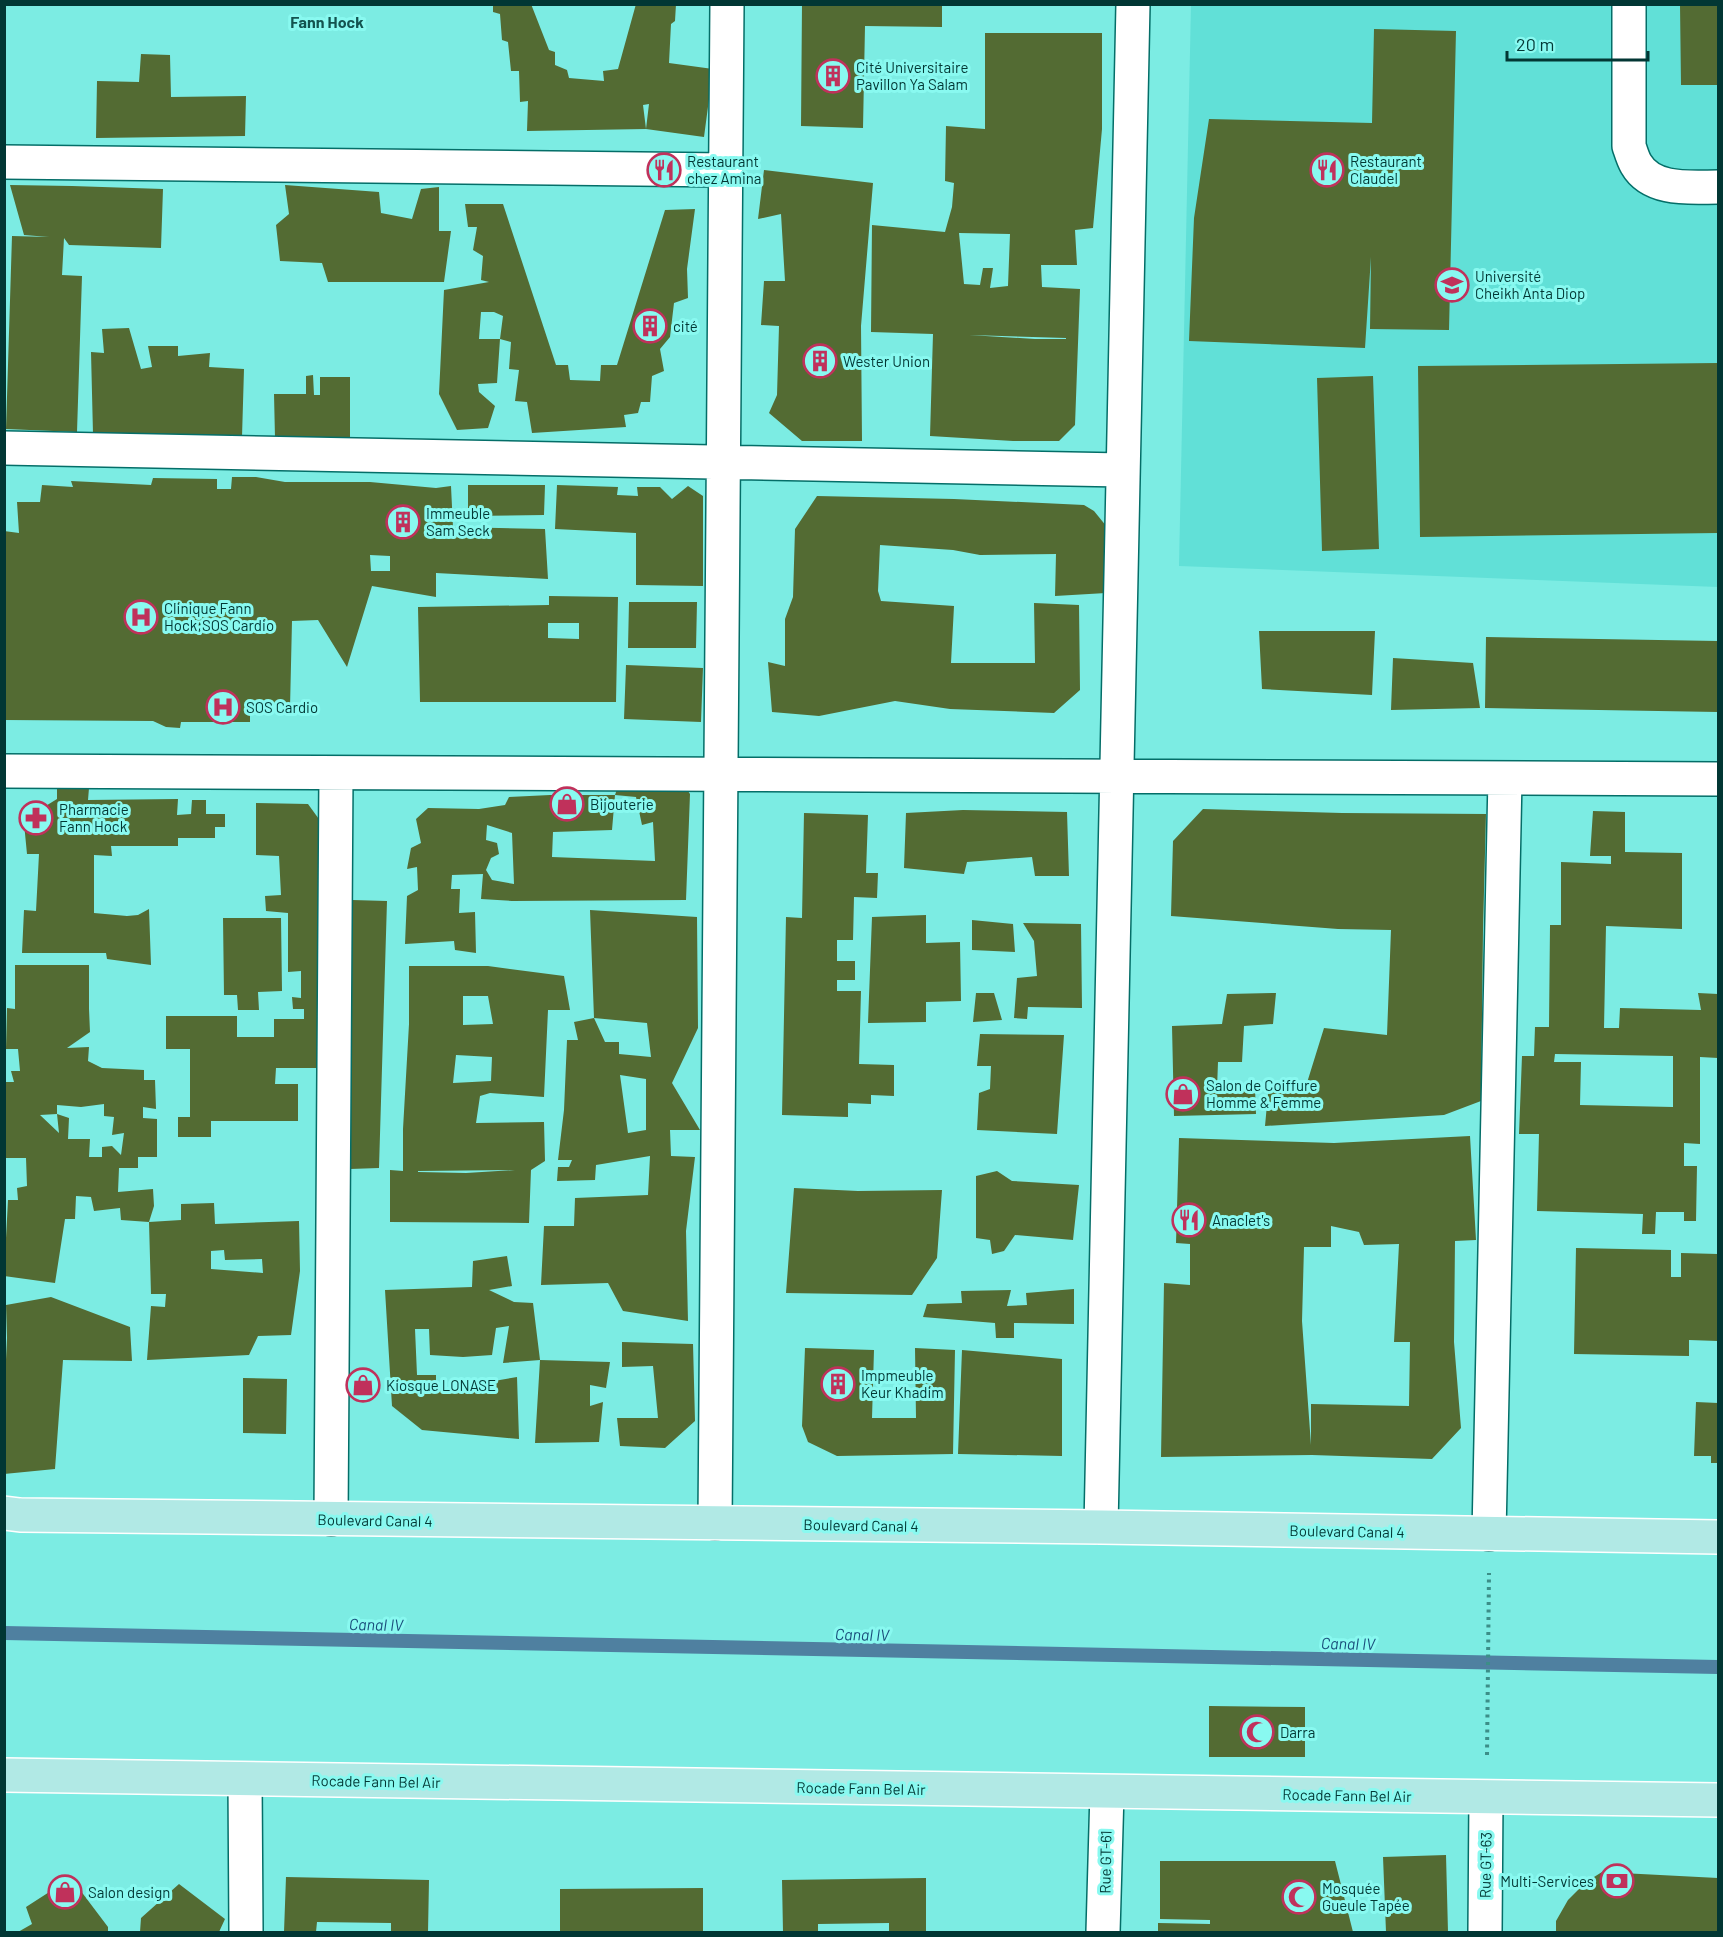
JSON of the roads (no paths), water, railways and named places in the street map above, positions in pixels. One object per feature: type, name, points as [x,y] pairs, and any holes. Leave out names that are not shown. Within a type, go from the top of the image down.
[{"type":"main road","name":"Boulevard Canal 4","points":[[4,1513],[1719,1537]]},
{"type":"main road","name":"Rocade Fann Bel Air","points":[[4,1775],[1719,1800]]},
{"type":"street","points":[[715,1523],[727,4]]},
{"type":"street","points":[[1101,1527],[1133,4]]},
{"type":"street","points":[[1629,4],[1629,146],[1637,165],[1649,178],[1667,185],[1719,187]]},
{"type":"street","points":[[4,162],[726,170]]},
{"type":"street","points":[[4,448],[1123,470]]},
{"type":"street","points":[[4,771],[1719,779]]},
{"type":"street","points":[[331,1519],[336,773]]},
{"type":"street","points":[[1489,1533],[1505,778]]},
{"type":"street","points":[[245,1779],[246,1932]]},
{"type":"street","name":"Rue GT-61","points":[[1103,1932],[1107,1792]]},
{"type":"street","name":"Rue GT-63","points":[[1485,1932],[1486,1797]]},
{"type":"waterway","name":"Canal IV","points":[[4,1633],[1718,1667]]},
{"type":"place","name":"Cité Universitaire Pavillon Ya Salam","points":[[833,76]]},
{"type":"place","name":"Restaurant chez Amina","points":[[664,170]]},
{"type":"place","name":"Restaurant Claudel","points":[[1327,170]]},
{"type":"place","name":"Université Cheikh Anta Diop","points":[[1452,285]]},
{"type":"place","name":"cité","points":[[650,326]]},
{"type":"place","name":"Wester Union","points":[[820,361]]},
{"type":"place","name":"Immeuble Sam Seck","points":[[403,522]]},
{"type":"place","name":"Clinique Fann Hock;SOS Cardio","points":[[141,617]]},
{"type":"place","name":"SOS Cardio","points":[[223,707]]},
{"type":"place","name":"Bijouterie","points":[[567,804]]},
{"type":"place","name":"Pharmacie Fann Hock","points":[[36,818]]},
{"type":"place","name":"Salon de Coiffure Homme & Femme","points":[[1183,1094]]},
{"type":"place","name":"Anaclet's","points":[[1189,1220]]},
{"type":"place","name":"Impmeuble Keur Khadim","points":[[838,1384]]},
{"type":"place","name":"Kiosque LONASE","points":[[363,1385]]},
{"type":"place","name":"Darra","points":[[1257,1732]]},
{"type":"place","name":"Multi-Services","points":[[1617,1881]]},
{"type":"place","name":"Salon design","points":[[65,1892]]},
{"type":"place","name":"Mosquée Gueule Tapée","points":[[1299,1897]]},
{"type":"district","name":"Fann Hock","points":[[327,21]]}]
